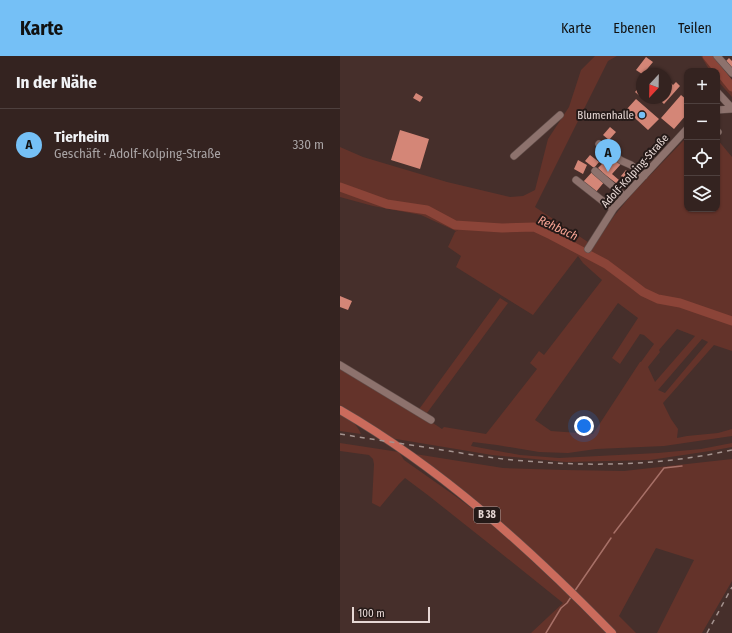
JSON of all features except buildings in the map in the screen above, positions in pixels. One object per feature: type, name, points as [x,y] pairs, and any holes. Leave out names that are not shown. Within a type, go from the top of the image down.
[{"type":"main road","name":"B 38","points":[[340,410],[415,458],[498,524],[529,551],[612,633]]},
{"type":"street","points":[[717,56],[732,73]]},
{"type":"street","points":[[720,95],[732,108]]},
{"type":"street","points":[[720,110],[732,108]]},
{"type":"street","points":[[514,156],[560,114]]},
{"type":"street","name":"Adolf-Kolping-Straße","points":[[588,249],[614,208],[684,132]]},
{"type":"street","points":[[599,144],[608,152],[631,165],[644,176]]},
{"type":"street","points":[[595,171],[624,196]]},
{"type":"street","points":[[576,180],[609,206],[614,208]]},
{"type":"street","points":[[340,365],[431,420]]},
{"type":"shaded area","points":[[595,56],[617,56],[608,61],[535,207],[594,246],[614,216],[632,194],[684,140],[684,212],[720,212],[720,143],[732,157],[732,351],[714,345],[663,403],[678,429],[677,438],[718,433],[732,429],[732,436],[664,446],[596,449],[568,453],[539,452],[473,442],[471,446],[520,455],[559,458],[658,453],[701,449],[732,443],[732,447],[650,460],[566,462],[492,455],[390,438],[340,405],[340,368],[417,412],[500,298],[508,303],[424,417],[442,429],[444,427],[486,434],[537,369],[530,363],[539,351],[544,355],[602,280],[583,263],[578,256],[533,315],[456,267],[461,256],[448,247],[455,232],[458,230],[456,231],[421,215],[373,206],[340,197],[340,147],[363,157],[447,182],[510,197],[523,196],[535,190],[548,139],[569,107],[581,70]],"holes":[[[618,303],[638,318],[612,358],[620,364],[640,334],[644,335],[654,344],[640,362],[593,434],[551,431],[535,420]],[[677,329],[695,336],[655,382],[648,367],[660,352],[659,350]],[[702,339],[708,342],[665,393],[658,390]]]},
{"type":"shaded area","points":[[701,56],[710,56],[732,82],[732,97],[720,83],[720,68],[708,68]]},
{"type":"shaded area","points":[[340,413],[355,424],[361,434],[340,431]]},
{"type":"shaded area","points":[[340,443],[399,452],[404,460],[494,525],[606,633],[531,633],[563,603],[405,478],[380,507],[372,503],[373,459],[369,455],[340,451]]},
{"type":"shaded area","points":[[415,454],[503,468],[624,471],[732,459],[732,581],[702,633],[657,633],[694,560],[656,548],[619,616],[636,633],[615,633]]},
{"type":"waterway","points":[[707,56],[732,87]]},
{"type":"waterway","name":"Rehbach","points":[[340,187],[387,204],[427,210],[455,225],[502,228],[534,227],[606,264],[643,292],[658,299],[680,303],[732,321]]},
{"type":"waterway","points":[[614,533],[664,468],[682,466]]},
{"type":"waterway","points":[[574,592],[611,538]]},
{"type":"waterway","points":[[546,633],[561,608],[571,597]]},
{"type":"railway","points":[[340,434],[490,457],[552,463],[604,464],[656,462],[732,450]]},
{"type":"railway","points":[[707,633],[732,587]]},
{"type":"place","name":"Blumenhalle","points":[[642,115]]},
{"type":"place","name":"Tierheim","points":[[608,172]]}]
